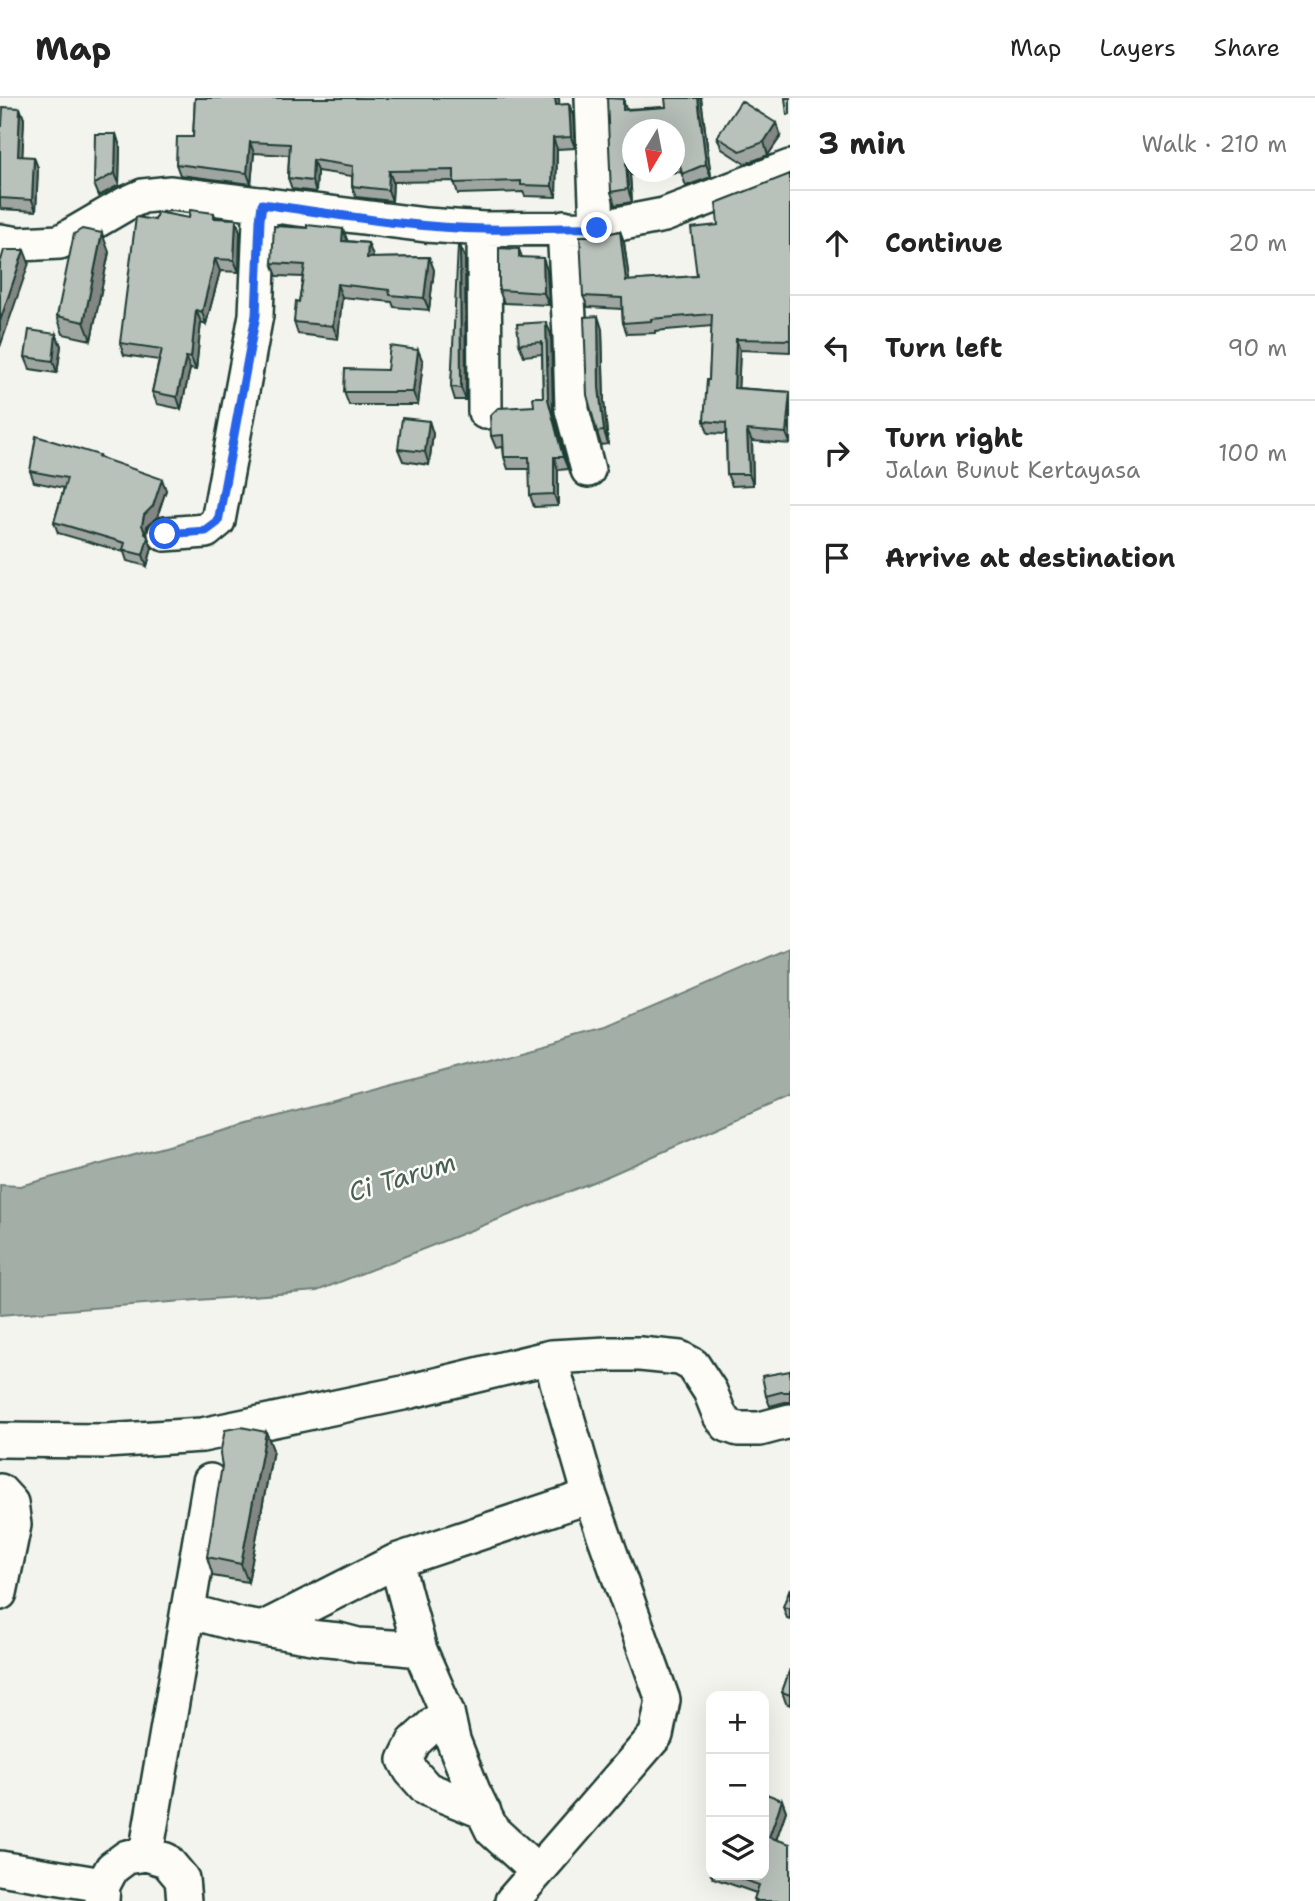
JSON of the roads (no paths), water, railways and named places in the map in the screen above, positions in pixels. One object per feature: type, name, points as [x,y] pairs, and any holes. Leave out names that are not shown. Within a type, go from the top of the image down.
[{"type":"street","points":[[593,98],[597,228]]},
{"type":"street","points":[[0,241],[19,244],[60,242],[127,203],[171,193],[371,220],[484,229],[597,228],[664,215],[790,167]]},
{"type":"street","points":[[165,534],[206,531],[218,522],[256,315],[262,204]]},
{"type":"street","points":[[564,227],[572,411],[588,470]]},
{"type":"street","points":[[484,229],[485,412]]},
{"type":"street","points":[[0,1440],[105,1441],[202,1435],[403,1393],[551,1357],[607,1353],[640,1353],[680,1358],[693,1365],[727,1425],[738,1429],[760,1429],[790,1421]]},
{"type":"street","points":[[512,1901],[656,1735],[663,1700],[590,1496],[555,1375]]},
{"type":"street","points":[[146,1854],[210,1481]]},
{"type":"street","points":[[0,1491],[11,1503],[14,1525],[0,1593]]},
{"type":"street","points":[[264,1629],[396,1561],[590,1496]]},
{"type":"street","points":[[396,1561],[420,1650],[447,1712],[453,1740],[492,1830],[537,1871]]},
{"type":"street","points":[[188,1611],[240,1625],[339,1640],[358,1646],[420,1650]]},
{"type":"street","points":[[447,1712],[414,1742],[405,1760],[427,1789],[484,1812]]},
{"type":"street","points":[[0,1867],[102,1893],[111,1868],[127,1857],[146,1854],[166,1860],[182,1880],[184,1901]]},
{"type":"water","name":"Ci Tarum","points":[[790,948],[790,1096],[608,1176],[317,1291],[0,1315],[0,1185],[20,1186],[607,1027]]}]
